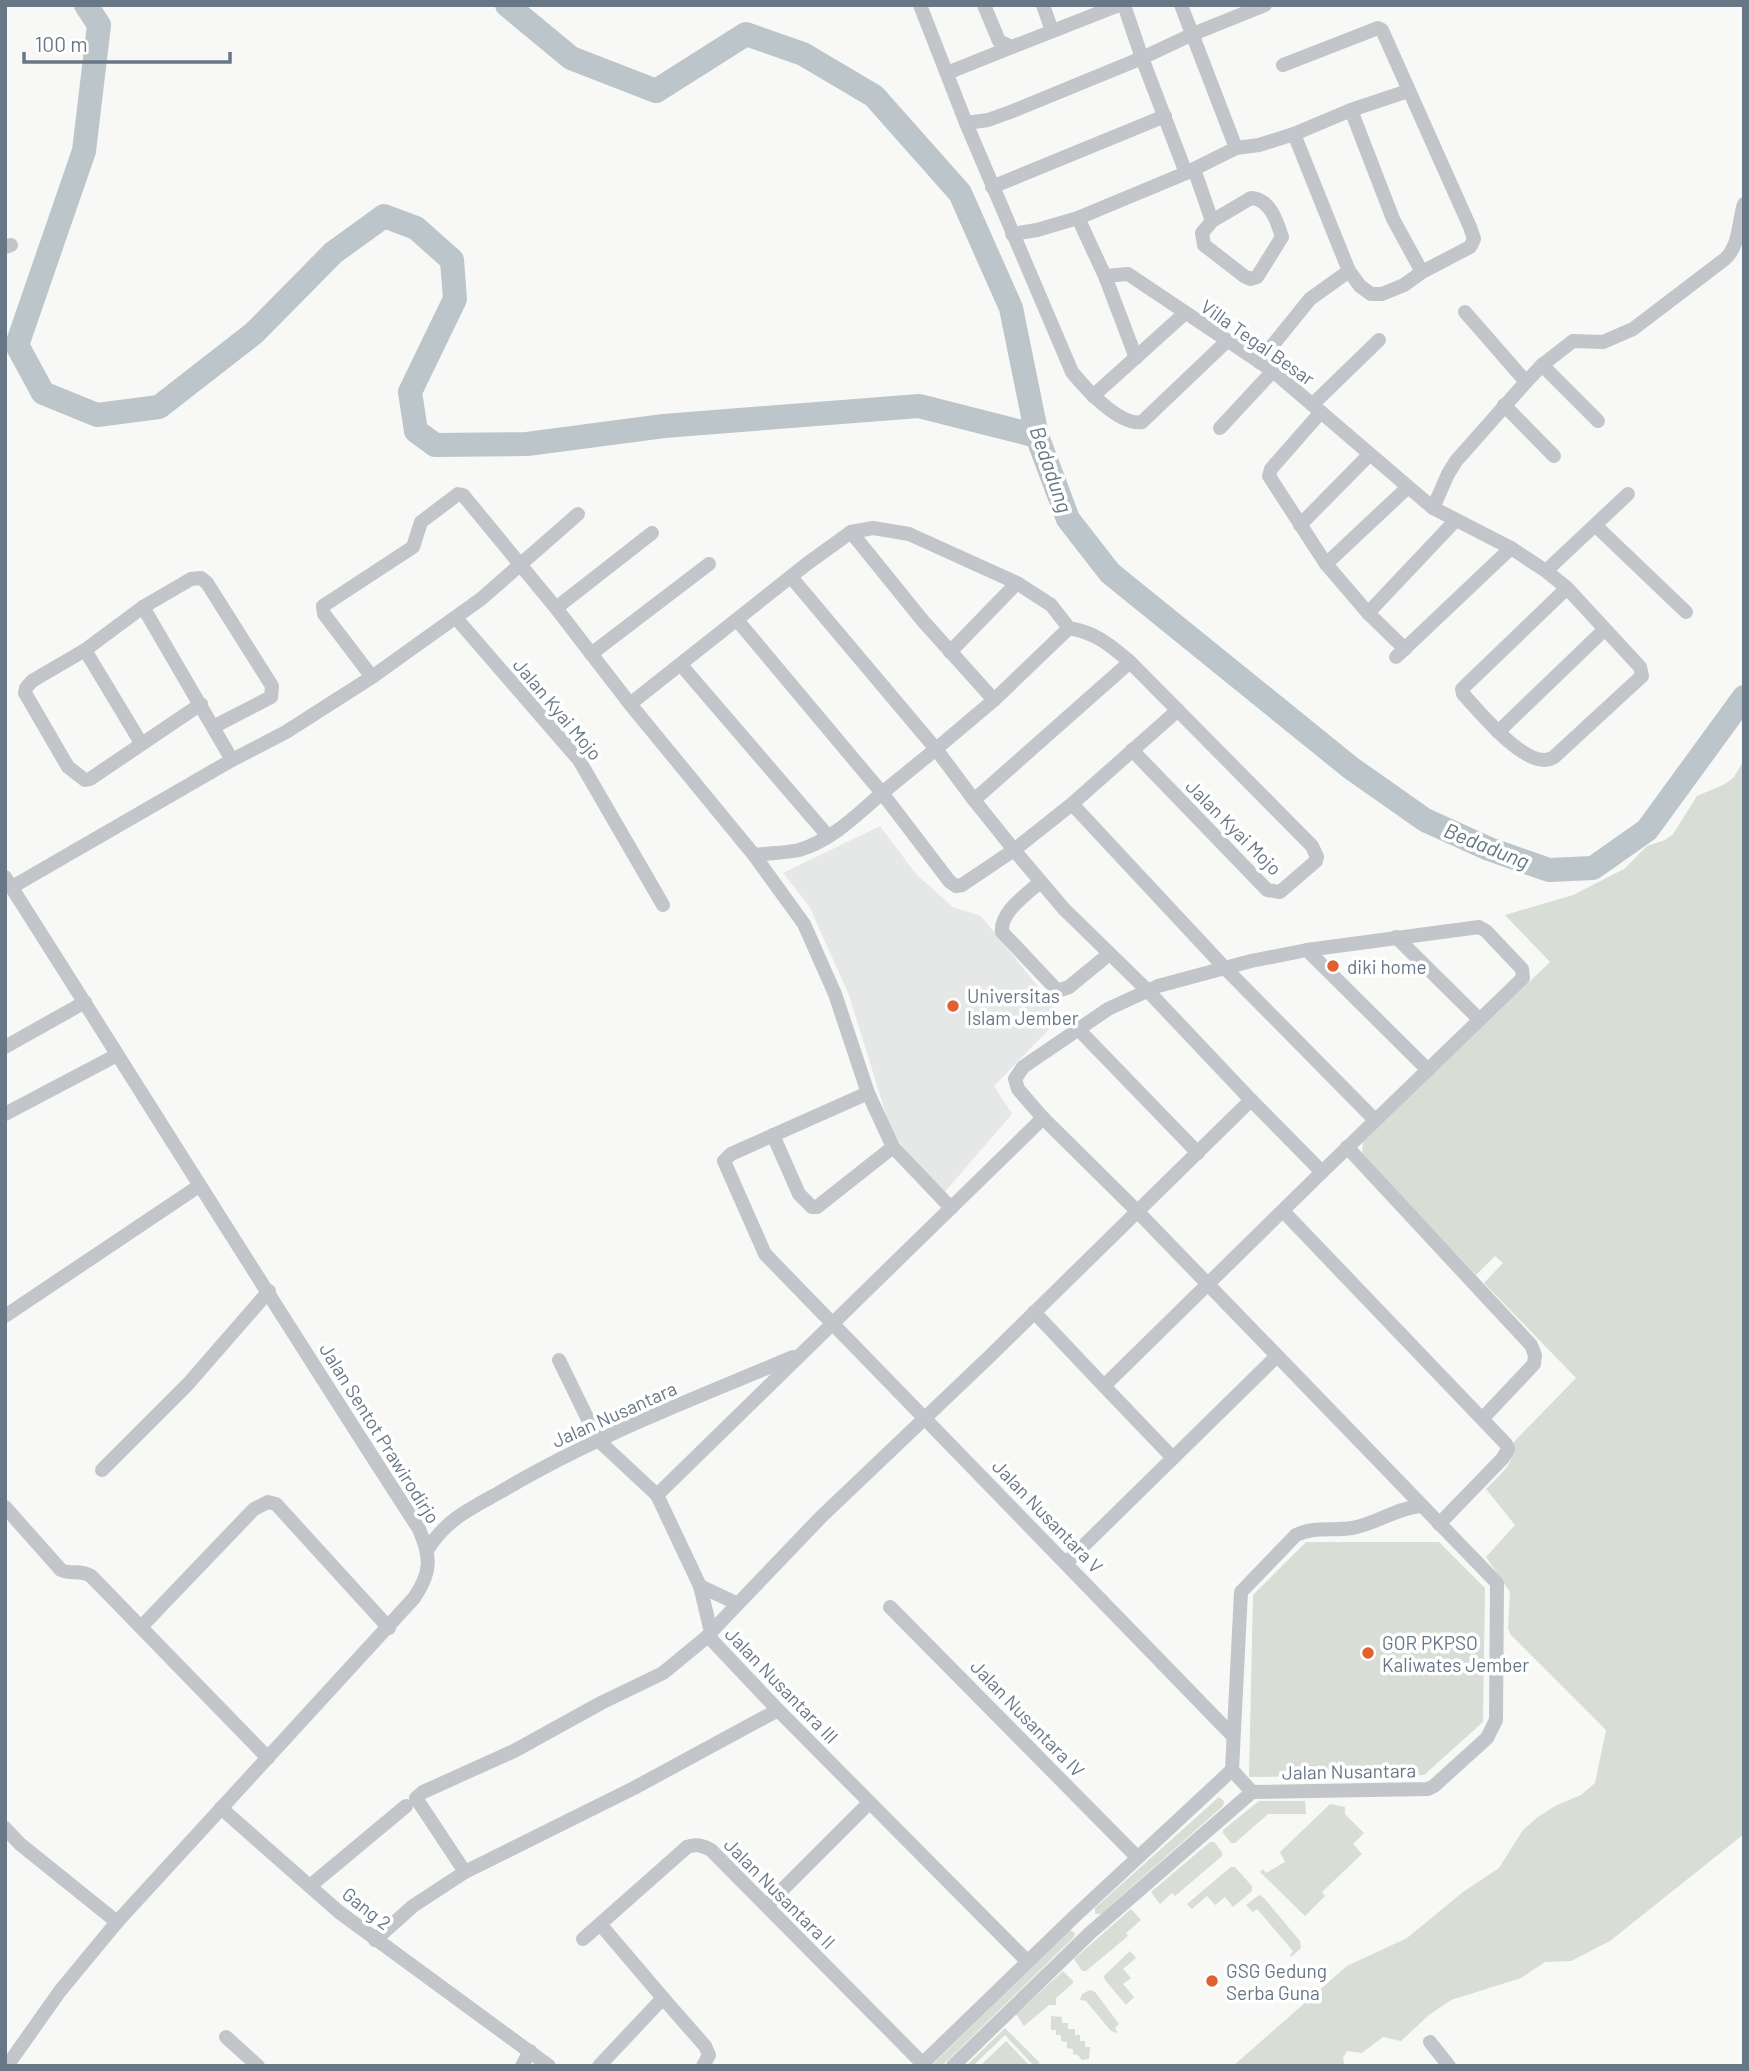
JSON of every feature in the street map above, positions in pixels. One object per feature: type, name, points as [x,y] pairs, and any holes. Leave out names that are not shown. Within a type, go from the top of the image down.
[{"type":"street","points":[[920,5],[992,187],[1072,372],[1093,396],[1132,422],[1142,422],[1227,341]]},
{"type":"street","points":[[984,5],[999,41],[1012,47]]},
{"type":"street","points":[[1043,5],[1052,31]]},
{"type":"street","points":[[947,73],[1121,5],[1165,116],[1212,221]]},
{"type":"street","points":[[1181,5],[1236,148]]},
{"type":"street","points":[[966,123],[988,120],[1013,111],[1265,5]]},
{"type":"street","points":[[1283,65],[1378,29],[1384,33],[1474,239],[1470,247],[1422,272],[1404,285],[1382,294],[1371,293],[1360,286],[1349,271],[1294,134]]},
{"type":"street","points":[[1012,234],[1078,218],[1190,171],[1236,148],[1259,145],[1294,134],[1351,110],[1408,91]]},
{"type":"street","points":[[1351,110],[1393,219],[1422,272]]},
{"type":"street","points":[[992,187],[1165,116]]},
{"type":"street","points":[[1251,198],[1260,198],[1267,203],[1282,241],[1257,276],[1246,278],[1204,245],[1202,233],[1212,221],[1251,198]]},
{"type":"street","points":[[1433,508],[1456,461],[1542,365],[1573,341],[1603,342],[1633,329],[1726,259],[1736,245],[1744,204]]},
{"type":"street","points":[[1078,218],[1105,276],[1136,358]]},
{"type":"street","points":[[1259,362],[1310,299],[1349,271]]},
{"type":"street","name":"Villa Tegal Besar","points":[[1105,276],[1128,274],[1273,372],[1433,508],[1511,548],[1546,571],[1567,587],[1640,667],[1643,676],[1549,760],[1535,760],[1498,732]]},
{"type":"street","points":[[1465,312],[1526,382]]},
{"type":"street","points":[[1093,396],[1184,314]]},
{"type":"street","points":[[1379,340],[1317,408],[1271,469],[1269,476],[1300,525],[1326,564],[1401,653],[1511,548]]},
{"type":"street","points":[[1542,365],[1598,421]]},
{"type":"street","points":[[1220,428],[1273,372]]},
{"type":"street","points":[[1504,405],[1554,456]]},
{"type":"street","points":[[1300,525],[1369,455]]},
{"type":"street","points":[[1326,564],[1407,488]]},
{"type":"street","points":[[1546,571],[1628,494]]},
{"type":"street","points":[[372,677],[324,614],[323,606],[413,547],[421,522],[455,496],[463,495],[754,855],[804,924],[835,994],[868,1093],[893,1147],[951,1208]]},
{"type":"street","points":[[9,882],[286,732],[372,677],[456,618],[521,566],[578,514]]},
{"type":"street","points":[[1368,613],[1455,521]]},
{"type":"street","points":[[1596,526],[1686,612]]},
{"type":"street","name":"Jalan Kyai Mojo","points":[[851,532],[873,528],[909,534],[1017,583],[1051,605],[1069,628],[1089,632],[1130,662],[1316,852],[1316,861],[1283,890],[1267,890],[1132,750]]},
{"type":"street","points":[[630,704],[851,532],[950,652],[994,700]]},
{"type":"street","points":[[556,608],[652,533]]},
{"type":"street","points":[[591,654],[709,564]]},
{"type":"street","points":[[791,577],[936,749],[1040,882],[1108,955],[1147,990],[1322,1172]]},
{"type":"street","points":[[201,704],[85,780],[73,773],[26,698],[26,688],[32,681],[85,650],[144,607],[191,579],[201,578],[207,583],[272,686],[271,696],[213,727]]},
{"type":"street","points":[[950,652],[1017,583]]},
{"type":"street","points":[[1567,587],[1462,689],[1463,694],[1498,732],[1604,629]]},
{"type":"street","points":[[144,607],[232,760]]},
{"type":"street","name":"Jalan Kyai Mojo","points":[[456,618],[579,760],[663,905]]},
{"type":"street","points":[[737,620],[882,793],[950,882],[958,886],[1014,850],[1072,804],[1178,710]]},
{"type":"street","points":[[754,855],[800,849],[828,836],[856,816],[994,700],[1069,628]]},
{"type":"street","points":[[85,650],[141,743]]},
{"type":"street","points":[[974,800],[1130,662]]},
{"type":"street","points":[[681,665],[828,836]]},
{"type":"street","points":[[1072,804],[1224,967],[1375,1120]]},
{"type":"street","name":"Jalan Sentot Prawirodirjo","points":[[8,2066],[60,1991],[117,1922],[388,1628],[421,1588],[427,1574],[428,1549],[419,1529],[325,1385],[269,1291],[199,1186],[9,882]]},
{"type":"street","points":[[1040,882],[1006,915],[1001,924],[1002,932],[1055,989],[1069,987],[1108,955]]},
{"type":"street","points":[[1104,1386],[1347,1147],[1521,981],[1524,974],[1486,931],[1479,926],[1473,926],[1307,950],[1224,967],[1147,990],[1108,1009],[1079,1030],[1198,1153]]},
{"type":"street","points":[[1396,937],[1479,1019]]},
{"type":"street","points":[[1307,950],[1427,1070]]},
{"type":"street","points":[[5,1047],[86,1002]]},
{"type":"street","name":"Jalan Nusantara","points":[[1079,1030],[1023,1068],[1016,1079],[1018,1089],[1043,1118],[1137,1211],[1497,1583],[1496,1720],[1491,1732],[1428,1789],[1252,1792]]},
{"type":"street","points":[[5,1114],[117,1055]]},
{"type":"street","points":[[868,1093],[773,1135],[799,1194],[812,1207],[817,1207],[893,1147]]},
{"type":"street","points":[[465,1872],[416,1798],[423,1792],[514,1751],[601,1703],[663,1673],[709,1634],[821,1517],[1251,1100]]},
{"type":"street","points":[[657,1495],[1043,1118]]},
{"type":"street","name":"Jalan Nusantara V","points":[[773,1135],[731,1154],[724,1161],[765,1254],[1233,1736]]},
{"type":"street","points":[[1347,1147],[1531,1345],[1535,1354],[1534,1364],[1483,1418]]},
{"type":"street","points":[[5,1316],[199,1186]]},
{"type":"street","points":[[1283,1211],[1506,1444],[1506,1453],[1439,1524]]},
{"type":"street","points":[[102,1471],[188,1384],[269,1291]]},
{"type":"street","points":[[1034,1312],[1173,1458]]},
{"type":"street","name":"Jalan Nusantara","points":[[449,1521],[543,1466],[800,1354]]},
{"type":"street","points":[[1066,1563],[1278,1356]]},
{"type":"street","name":"Jalan Nusantara III","points":[[559,1360],[598,1440],[657,1495],[700,1586],[709,1634],[778,1710],[1027,1961]]},
{"type":"street","points":[[142,1626],[254,1509],[268,1503],[276,1504],[388,1628]]},
{"type":"street","points":[[953,2066],[1090,1933],[1252,1792],[1232,1770],[1239,1595],[1243,1588],[1296,1535],[1305,1531],[1359,1527],[1403,1508],[1421,1506]]},
{"type":"street","points":[[5,1507],[56,1566],[68,1573],[80,1571],[91,1576],[268,1758]]},
{"type":"street","points":[[419,1529],[449,1521]]},
{"type":"street","points":[[428,1549],[449,1521]]},
{"type":"street","points":[[700,1586],[737,1603]]},
{"type":"street","name":"Jalan Nusantara IV","points":[[890,1607],[1137,1857]]},
{"type":"street","points":[[376,1940],[413,1906],[465,1872],[634,1788],[778,1710]]},
{"type":"street","points":[[921,2064],[1232,1770]]},
{"type":"street","points":[[767,1905],[869,1803]]},
{"type":"street","points":[[310,1886],[406,1806]]},
{"type":"street","name":"Gang 2","points":[[221,1808],[376,1940],[550,2066]]},
{"type":"street","points":[[5,1828],[20,1844],[117,1922]]},
{"type":"street","name":"Jalan Nusantara II","points":[[600,1924],[687,1847],[696,1844],[711,1850],[921,2064]]},
{"type":"street","points":[[1075,1916],[1090,1933]]},
{"type":"street","points":[[583,1939],[600,1924],[705,2046],[709,2055],[703,2066]]},
{"type":"street","points":[[599,2066],[663,1998]]},
{"type":"street","points":[[226,2037],[258,2066]]},
{"type":"street","points":[[1430,2042],[1449,2066]]},
{"type":"street","points":[[522,2066],[530,2051]]},
{"type":"shaded area","points":[[1744,760],[1744,1834],[1610,1941],[1571,1961],[1545,1962],[1521,1978],[1451,2000],[1429,2015],[1401,2041],[1383,2037],[1362,2053],[1347,2051],[1343,2058],[1345,2066],[1233,2066],[1347,1966],[1407,1938],[1463,1892],[1499,1868],[1523,1830],[1538,1817],[1581,1795],[1595,1783],[1606,1730],[1510,1634],[1510,1592],[1486,1557],[1515,1525],[1486,1489],[1509,1464],[1511,1445],[1576,1378],[1484,1283],[1503,1263],[1495,1256],[1476,1275],[1362,1155],[1363,1142],[1550,962],[1505,915],[1573,895],[1624,869],[1647,846],[1673,834],[1697,796],[1725,784],[1734,777]]},
{"type":"shaded area","name":"Universitas Islam Jember","points":[[880,826],[916,874],[953,907],[981,916],[1062,1016],[994,1086],[1012,1114],[943,1194],[892,1134],[849,995],[809,906],[783,873]]},
{"type":"shaded area","name":"GOR PKPSO Kaliwates Jember","points":[[1306,1542],[1439,1542],[1485,1588],[1483,1722],[1424,1775],[1249,1777],[1253,1595]]},
{"type":"shaded area","points":[[1219,1797],[1224,1801],[1223,1806],[1101,1914],[1095,1914],[1095,1908]]},
{"type":"shaded area","points":[[1259,1801],[1305,1801],[1306,1814],[1268,1814],[1235,1843],[1231,1843],[1223,1830]]},
{"type":"shaded area","points":[[1330,1804],[1345,1807],[1345,1814],[1364,1833],[1353,1844],[1362,1854],[1322,1892],[1325,1896],[1305,1916],[1260,1872],[1263,1869],[1266,1873],[1285,1862],[1280,1852]]},
{"type":"shaded area","points":[[1210,1842],[1214,1842],[1222,1856],[1175,1896],[1172,1893],[1160,1904],[1151,1892]]},
{"type":"shaded area","points":[[1231,1867],[1235,1867],[1252,1886],[1252,1891],[1233,1907],[1225,1897],[1215,1905],[1207,1896],[1192,1909],[1187,1904]]},
{"type":"shaded area","points":[[1259,1895],[1300,1941],[1301,1948],[1291,1957],[1293,1951],[1257,1909],[1253,1912],[1246,1905]]},
{"type":"shaded area","points":[[1131,1909],[1141,1920],[1126,1933],[1128,1936],[1086,1971],[1082,1971],[1074,1959]]},
{"type":"shaded area","points":[[1070,1930],[1075,1933],[1074,1937],[942,2066],[931,2066]]},
{"type":"shaded area","points":[[1130,1951],[1136,1958],[1123,1969],[1131,1978],[1123,1984],[1134,1997],[1126,2005],[1104,1976]]},
{"type":"shaded area","points":[[1063,1971],[1073,1983],[1056,1998],[1056,2005],[1049,2005],[1024,2026],[1016,2014]]},
{"type":"shaded area","points":[[1090,1990],[1095,1992],[1119,2024],[1115,2028],[1118,2033],[1111,2031],[1086,2001],[1080,2000],[1082,1994]]},
{"type":"shaded area","points":[[1051,2016],[1062,2017],[1062,2023],[1068,2023],[1068,2029],[1075,2029],[1075,2035],[1080,2035],[1080,2041],[1085,2041],[1085,2047],[1090,2047],[1089,2059],[1082,2060],[1073,2054],[1073,2049],[1067,2048],[1067,2042],[1061,2041],[1061,2035],[1056,2035],[1056,2030],[1051,2030]]},
{"type":"shaded area","points":[[1005,2028],[1040,2063],[1034,2066],[1005,2035],[973,2066],[966,2066]]},
{"type":"shaded area","points":[[1006,2041],[1030,2066],[980,2066]]},
{"type":"waterway","points":[[86,5],[99,25],[84,151],[17,345],[43,393],[97,415],[159,407],[254,333],[333,253],[384,216],[416,228],[452,260],[455,299],[410,392],[416,431],[435,445],[527,444],[664,426],[919,406],[1037,436]]},
{"type":"waterway","name":"Bedadung","points":[[507,5],[571,58],[656,91],[746,34],[803,54],[874,96],[960,193],[1011,308],[1037,436],[1068,519],[1110,573],[1351,768],[1425,820],[1489,849],[1549,870],[1593,868],[1647,830],[1744,697]]},
{"type":"place","name":"diki home","points":[[1333,966]]},
{"type":"place","name":"Universitas Islam Jember","points":[[953,1006]]},
{"type":"place","name":"GOR PKPSO Kaliwates Jember","points":[[1368,1653]]},
{"type":"place","name":"GSG Gedung Serba Guna","points":[[1212,1981]]}]
